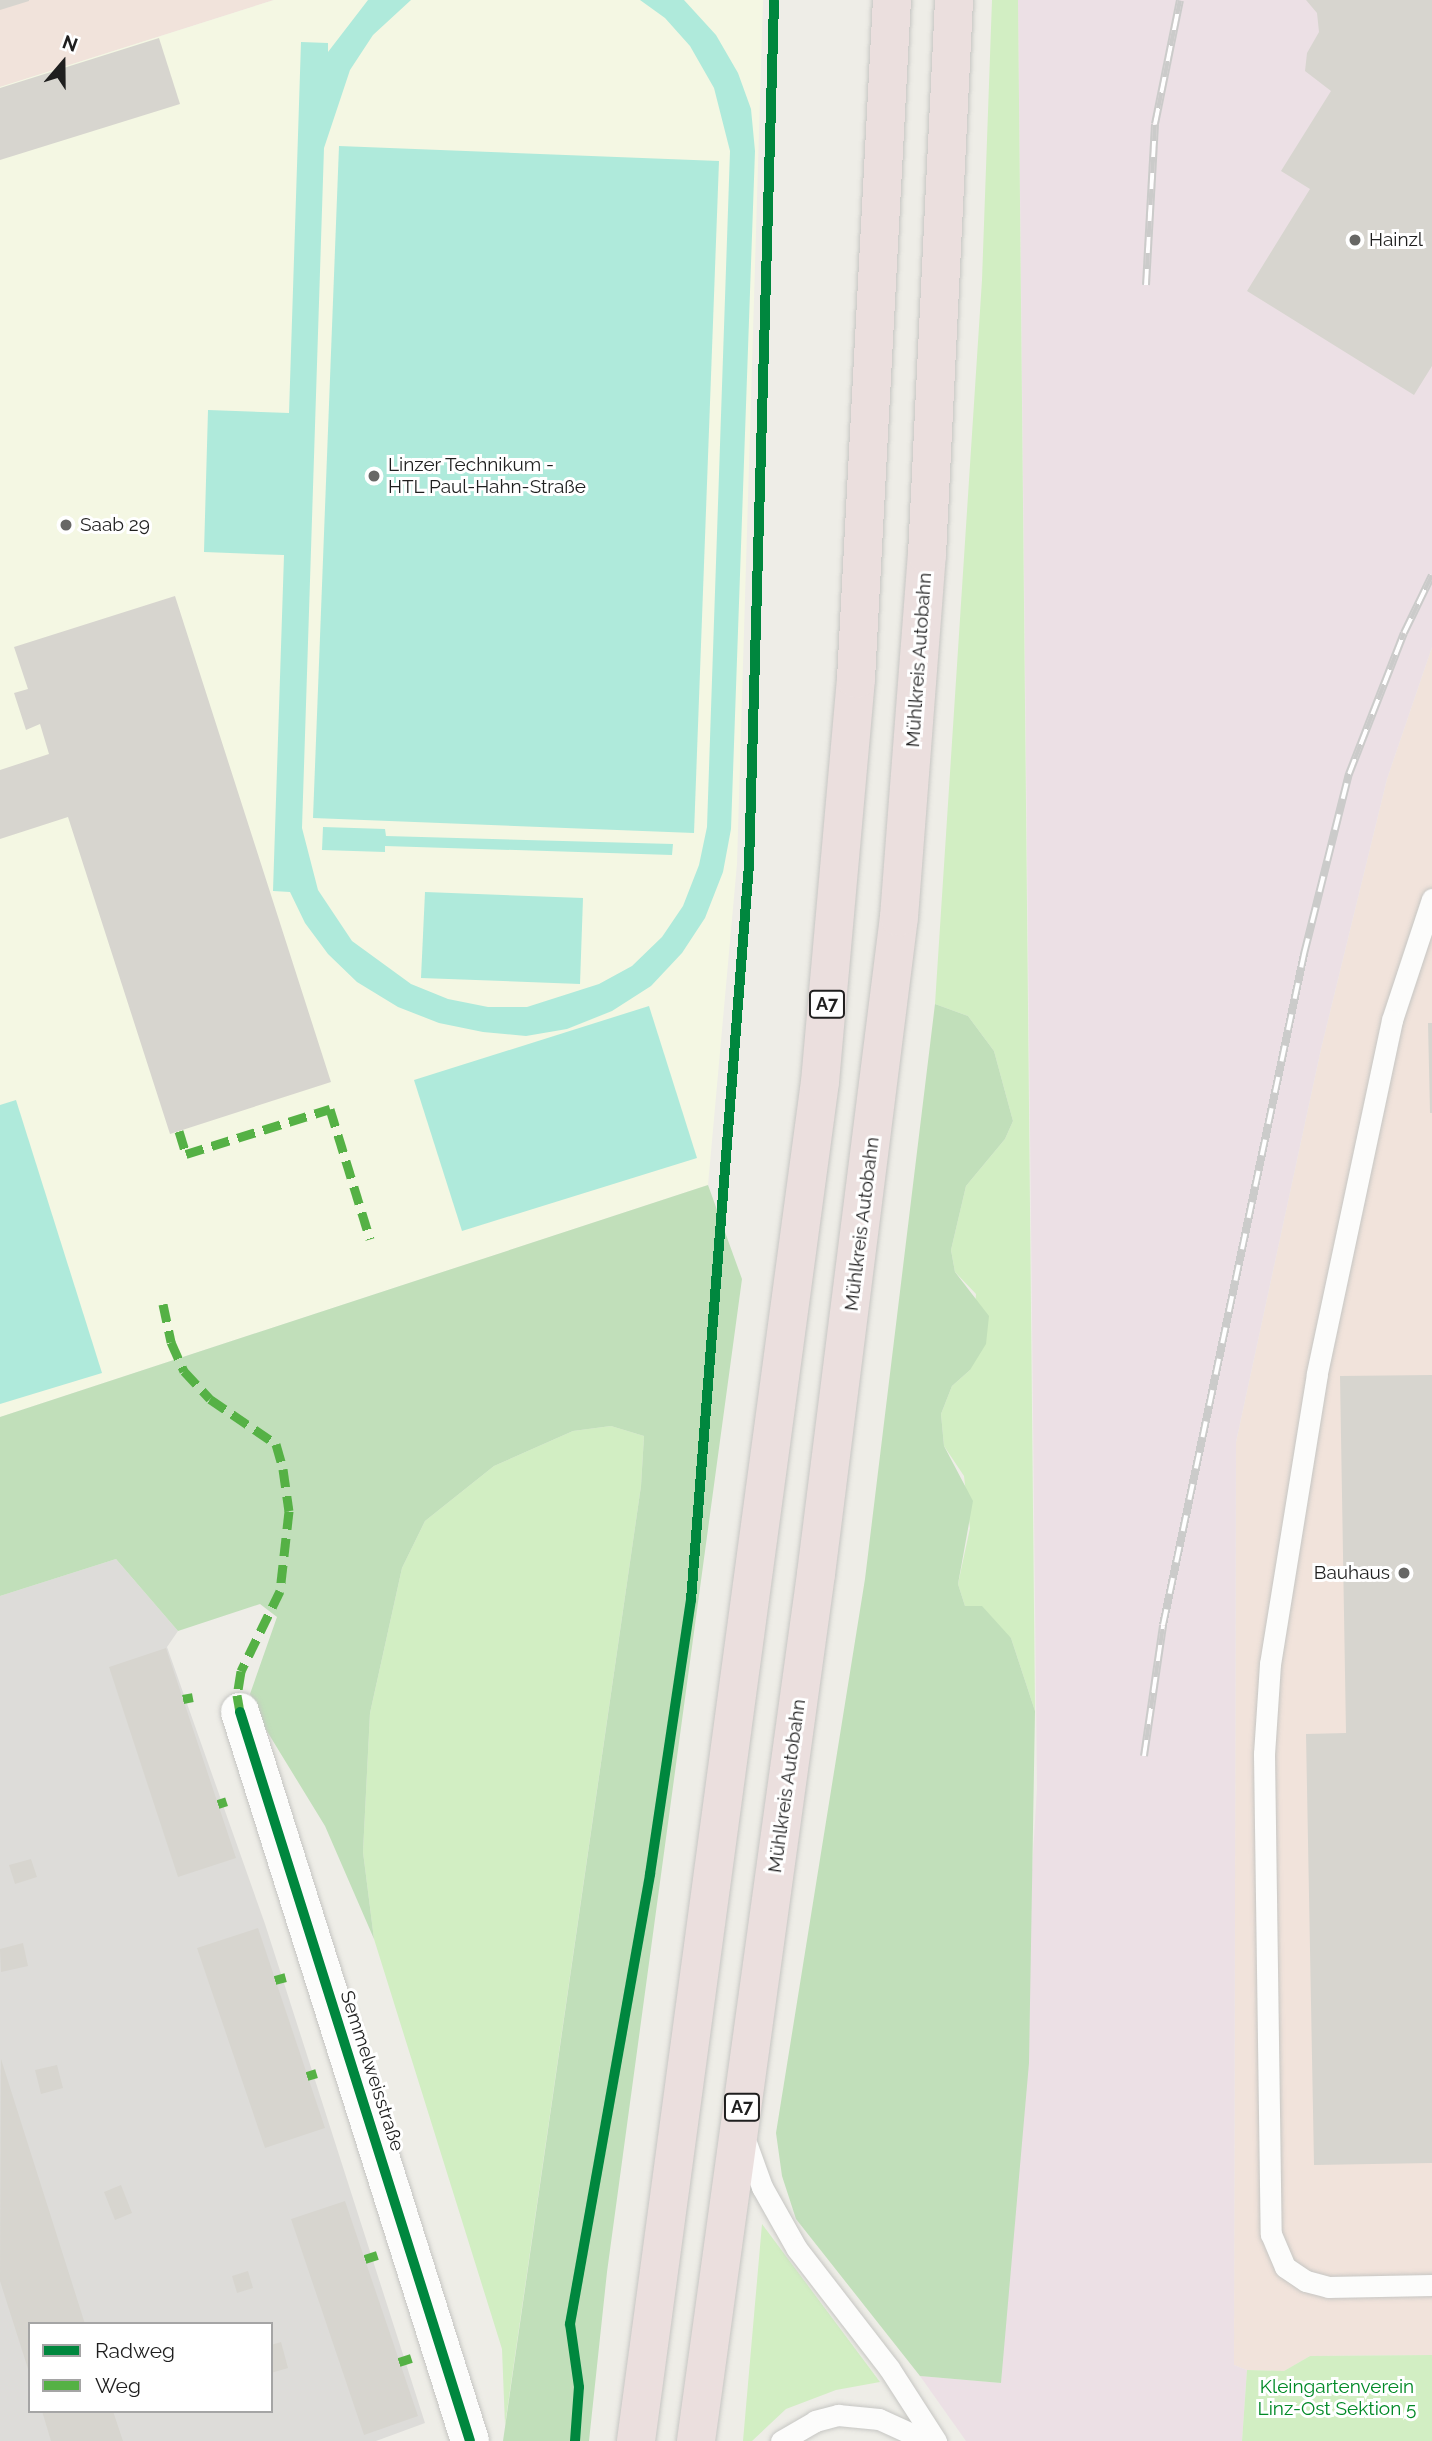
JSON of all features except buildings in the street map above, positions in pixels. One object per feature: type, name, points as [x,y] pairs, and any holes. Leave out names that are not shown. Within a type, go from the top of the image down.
[{"type":"highway","name":"A7","points":[[636,2441],[820,1083],[856,679],[891,0]]},
{"type":"highway","name":"Mühlkreis Autobahn","points":[[696,2441],[820,1547],[899,917],[928,541],[954,0]]},
{"type":"street","name":"Semmelweisstraße","points":[[240,1712],[470,2441]]},
{"type":"lane","points":[[1432,899],[1392,1020],[1317,1374],[1270,1664],[1264,1754],[1271,2234],[1286,2267],[1306,2281],[1328,2287],[1432,2285]]},
{"type":"lane","points":[[739,2123],[762,2187],[782,2226],[903,2388],[936,2441]]},
{"type":"lane","points":[[781,2441],[816,2421],[838,2415],[862,2415],[901,2425],[927,2441]]},
{"type":"shaded area","points":[[0,0],[274,0],[0,87]]},
{"type":"shaded area","name":"Linzer Technikum - HTL Paul-Hahn-Straße","points":[[274,0],[763,0],[737,864],[708,1185],[0,1417],[0,87]]},
{"type":"shaded area","points":[[1018,0],[1432,0],[1432,647],[1387,779],[1321,1049],[1236,1442],[1234,2365],[1247,2370],[1242,2441],[966,2441],[920,2376],[1001,2383],[1037,1788]]},
{"type":"shaded area","points":[[1432,647],[1432,2355],[1310,2356],[1284,2371],[1247,2370],[1234,2365],[1236,1442],[1321,1049],[1387,779]]},
{"type":"shaded area","points":[[116,1559],[178,1631],[167,1647],[265,1924],[425,2423],[376,2441],[0,2441],[0,1596]]},
{"type":"green space","points":[[368,0],[411,0],[373,35],[350,70],[324,148],[302,828],[318,890],[352,941],[411,984],[448,999],[488,1007],[527,1007],[599,984],[632,966],[662,937],[683,906],[699,865],[707,827],[730,151],[714,88],[690,46],[665,18],[640,0],[684,0],[716,35],[738,73],[751,109],[755,151],[731,829],[723,872],[705,918],[682,953],[651,986],[612,1011],[567,1029],[526,1036],[483,1032],[439,1023],[398,1007],[357,982],[328,954],[305,923],[290,892],[273,891],[284,555],[204,552],[208,410],[289,413],[301,42],[328,43],[328,52]]},
{"type":"green space","points":[[992,0],[1018,0],[1035,1711],[1011,1638],[965,1606],[958,1584],[970,1528],[964,1476],[944,1446],[941,1414],[952,1386],[970,1370],[976,1294],[955,1272],[951,1250],[966,1186],[1005,1139],[1013,1121],[994,1051],[968,1016],[935,1004],[982,280]]},
{"type":"green space","points":[[339,146],[719,161],[694,833],[313,818]]},
{"type":"green space","points":[[323,827],[385,829],[386,836],[673,844],[672,855],[385,846],[385,852],[322,850]]},
{"type":"green space","points":[[425,892],[583,898],[580,984],[421,978]]},
{"type":"green space","points":[[935,1004],[968,1016],[994,1051],[1013,1121],[1005,1139],[966,1186],[951,1250],[955,1272],[989,1316],[986,1344],[970,1370],[952,1386],[941,1414],[944,1446],[973,1501],[958,1584],[965,1606],[982,1606],[1011,1638],[1035,1711],[1029,2063],[1001,2383],[920,2376],[796,2219],[782,2176],[776,2133],[865,1579]]},
{"type":"green space","points":[[649,1006],[697,1158],[462,1231],[414,1080]]},
{"type":"green space","points":[[16,1100],[102,1373],[0,1404],[0,1105]]},
{"type":"green space","points":[[708,1185],[742,1279],[607,2272],[589,2441],[503,2441],[641,1486],[644,1436],[611,1426],[573,1431],[494,1466],[425,1521],[402,1568],[370,1713],[363,1852],[374,1939],[325,1826],[265,1728],[250,1694],[277,1617],[260,1604],[178,1631],[116,1559],[0,1596],[0,1417]]},
{"type":"green space","points":[[611,1426],[644,1436],[641,1486],[505,2425],[502,2349],[374,1939],[363,1852],[370,1713],[402,1568],[425,1521],[494,1466],[573,1431]]},
{"type":"green space","points":[[762,2224],[880,2382],[836,2390],[786,2409],[752,2441],[743,2441]]},
{"type":"green space","name":"Kleingartenverein Linz-Ost Sektion 5","points":[[1432,2355],[1432,2441],[1242,2441],[1247,2370],[1284,2371],[1310,2356]]},
{"type":"railway","points":[[1146,285],[1155,124],[1180,0]]},
{"type":"railway","points":[[1144,1756],[1163,1625],[1304,954],[1349,774],[1404,633],[1432,575]]},
{"type":"marked path","points":[[179,1131],[186,1154],[330,1109],[370,1239]]},
{"type":"marked path","points":[[163,1304],[171,1342],[184,1371],[210,1399],[276,1444],[283,1469],[289,1511],[280,1591],[241,1671],[237,1695],[240,1712]]},
{"type":"marked path","points":[[183,1699],[193,1697]]},
{"type":"marked path","points":[[218,1804],[227,1801]]},
{"type":"marked path","points":[[275,1980],[286,1977]]},
{"type":"marked path","points":[[307,2076],[317,2073]]},
{"type":"marked path","points":[[365,2259],[377,2255]]},
{"type":"marked path","points":[[399,2362],[411,2358]]},
{"type":"cycle path","points":[[575,2441],[579,2387],[570,2324],[650,1874],[691,1600],[749,865],[774,0]]},
{"type":"cycle path","points":[[240,1712],[470,2441]]},
{"type":"place","name":"Hainzl","points":[[1355,240]]},
{"type":"place","name":"Linzer Technikum - HTL Paul-Hahn-Straße","points":[[374,476]]},
{"type":"place","name":"Saab 29","points":[[66,525]]},
{"type":"place","name":"Bauhaus","points":[[1404,1573]]}]
